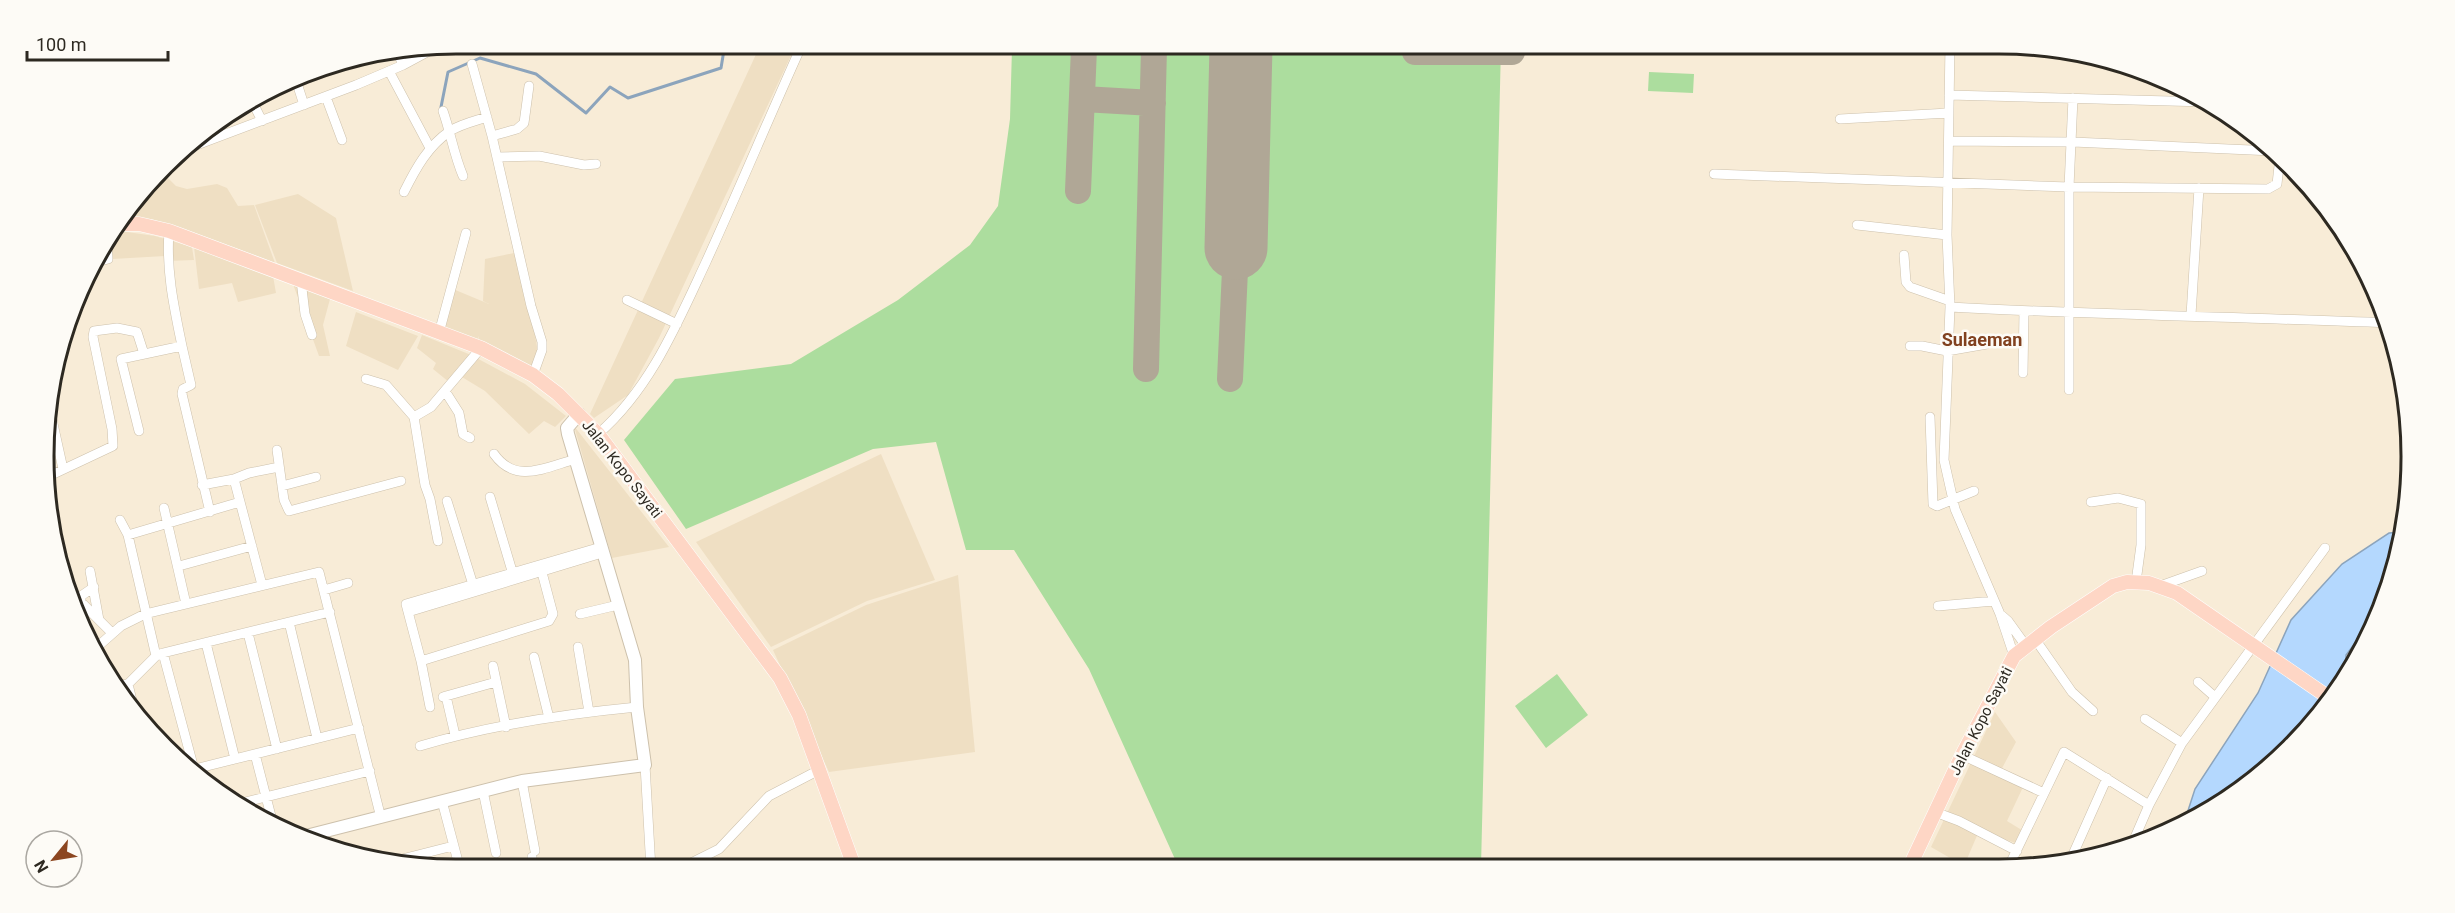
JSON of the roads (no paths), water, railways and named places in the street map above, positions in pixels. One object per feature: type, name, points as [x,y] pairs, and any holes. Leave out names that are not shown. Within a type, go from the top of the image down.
[{"type":"main road","name":"Jalan Kopo Sayati","points":[[128,224],[139,224],[169,231],[481,348],[533,375],[579,414],[598,434],[780,678],[800,715],[851,859]]},
{"type":"main road","name":"Jalan Kopo Sayati","points":[[1916,859],[1935,812],[1962,755],[2014,657],[2030,643],[2113,586],[2136,582],[2160,586],[2190,601],[2324,694]]},
{"type":"street","points":[[598,434],[617,418],[634,397],[677,324],[798,54]]},
{"type":"street","points":[[1950,54],[1947,236],[1950,304],[1944,460],[1953,501],[2000,614],[2014,657]]},
{"type":"street","points":[[206,142],[326,97],[420,56]]},
{"type":"street","points":[[399,58],[403,65]]},
{"type":"street","points":[[472,64],[498,157],[531,306],[542,342],[542,350],[533,375]]},
{"type":"street","points":[[389,71],[430,148]]},
{"type":"street","points":[[492,136],[517,129],[524,123],[529,86]]},
{"type":"street","points":[[298,87],[304,105]]},
{"type":"street","points":[[1949,95],[2187,101]]},
{"type":"street","points":[[326,97],[342,140]]},
{"type":"street","points":[[2068,390],[2069,187],[2073,142],[2073,98]]},
{"type":"street","points":[[255,108],[262,121]]},
{"type":"street","points":[[443,111],[450,131],[455,160],[463,176]]},
{"type":"street","points":[[1840,119],[1949,113]]},
{"type":"street","points":[[404,192],[420,159],[430,148],[450,131],[487,117]]},
{"type":"street","points":[[1950,141],[2073,142],[2260,150]]},
{"type":"street","points":[[498,157],[539,156],[584,165],[597,164]]},
{"type":"street","points":[[1714,174],[2069,187],[2271,188],[2277,184],[2279,168]]},
{"type":"street","points":[[2191,315],[2199,188]]},
{"type":"street","points":[[1857,225],[1947,236]]},
{"type":"street","points":[[169,231],[167,252],[169,284],[191,385],[183,389],[182,394],[210,512]]},
{"type":"street","points":[[439,333],[466,233]]},
{"type":"street","points":[[1904,255],[1906,282],[1910,287],[1950,304],[2070,314],[2191,315],[2378,323]]},
{"type":"street","points":[[301,280],[304,314],[312,335]]},
{"type":"street","points":[[627,300],[677,324]]},
{"type":"street","points":[[2023,373],[2024,311]]},
{"type":"street","points":[[55,473],[111,448],[113,443],[93,337],[94,332],[100,329],[117,328],[137,332],[144,354]]},
{"type":"street","points":[[1910,346],[1947,351],[1987,344]]},
{"type":"street","points":[[139,431],[121,359],[182,345]]},
{"type":"street","points":[[414,417],[428,410],[481,348]]},
{"type":"street","points":[[366,379],[386,386],[414,417],[427,495],[430,499],[438,541]]},
{"type":"street","points":[[445,391],[459,413],[463,434],[470,438]]},
{"type":"street","points":[[579,414],[567,428],[635,660],[637,707],[645,765],[650,859]]},
{"type":"street","points":[[1930,417],[1933,504],[1937,506],[1953,501],[1974,491]]},
{"type":"street","points":[[55,432],[63,469]]},
{"type":"street","points":[[277,450],[282,486],[287,509],[290,511],[400,481]]},
{"type":"street","points":[[494,454],[507,468],[522,472],[576,459]]},
{"type":"street","points":[[202,485],[279,467]]},
{"type":"street","points":[[282,486],[316,477]]},
{"type":"street","points":[[234,479],[262,585]]},
{"type":"street","points":[[490,497],[512,571]]},
{"type":"street","points":[[2091,502],[2118,498],[2141,504],[2141,544],[2136,582]]},
{"type":"street","points":[[447,501],[474,588]]},
{"type":"street","points":[[128,535],[240,502]]},
{"type":"street","points":[[164,508],[186,604]]},
{"type":"street","points":[[120,520],[128,535],[145,614],[159,654],[188,756]]},
{"type":"street","points":[[179,566],[252,546]]},
{"type":"street","points":[[2136,835],[2182,743],[2325,548]]},
{"type":"street","points":[[430,707],[407,608],[602,550]]},
{"type":"street","points":[[474,588],[512,571],[540,568]]},
{"type":"street","points":[[421,661],[549,621],[553,614],[540,568]]},
{"type":"street","points":[[90,571],[99,620]]},
{"type":"street","points":[[2160,586],[2202,571]]},
{"type":"street","points":[[101,644],[121,626],[145,614],[318,572],[381,818]]},
{"type":"street","points":[[324,590],[348,583]]},
{"type":"street","points":[[81,601],[81,596],[94,587]]},
{"type":"street","points":[[1938,606],[1994,601]]},
{"type":"street","points":[[580,614],[618,605]]},
{"type":"street","points":[[85,611],[99,620],[112,633]]},
{"type":"street","points":[[125,684],[159,654],[330,612]]},
{"type":"street","points":[[2000,614],[2030,643],[2072,692],[2093,711]]},
{"type":"street","points":[[289,622],[317,738]]},
{"type":"street","points":[[248,633],[277,748]]},
{"type":"street","points":[[206,643],[235,759]]},
{"type":"street","points":[[578,647],[589,712]]},
{"type":"street","points":[[534,657],[549,718]]},
{"type":"street","points":[[493,666],[507,727]]},
{"type":"street","points":[[455,735],[443,696],[495,682]]},
{"type":"street","points":[[2198,682],[2215,697]]},
{"type":"street","points":[[128,684],[130,691]]},
{"type":"street","points":[[420,746],[455,735],[549,718],[637,707]]},
{"type":"street","points":[[2145,719],[2182,743]]},
{"type":"street","points":[[201,768],[359,728]]},
{"type":"street","points":[[2013,858],[2064,752],[2149,805]]},
{"type":"street","points":[[255,754],[270,813]]},
{"type":"street","points":[[1962,755],[2044,793]]},
{"type":"street","points":[[325,837],[381,818],[522,781],[566,773],[645,765]]},
{"type":"street","points":[[700,859],[719,849],[769,796],[819,770]]},
{"type":"street","points":[[249,801],[370,771]]},
{"type":"street","points":[[2074,852],[2107,778]]},
{"type":"street","points":[[522,781],[534,859]]},
{"type":"street","points":[[483,791],[496,854]]},
{"type":"street","points":[[442,801],[457,859]]},
{"type":"street","points":[[1935,812],[1959,821],[2017,851]]},
{"type":"street","points":[[411,857],[453,846]]},
{"type":"water","points":[[2389,533],[2393,533],[2387,561],[2370,611],[2354,644],[2346,655],[2346,660],[2318,702],[2283,741],[2244,776],[2188,811],[2195,789],[2258,693],[2291,620],[2342,564]]},
{"type":"waterway","points":[[441,107],[448,72],[480,58],[536,74],[586,113],[610,87],[628,98],[721,68],[723,54]]},
{"type":"district","name":"Sulaeman","points":[[1982,339]]}]
